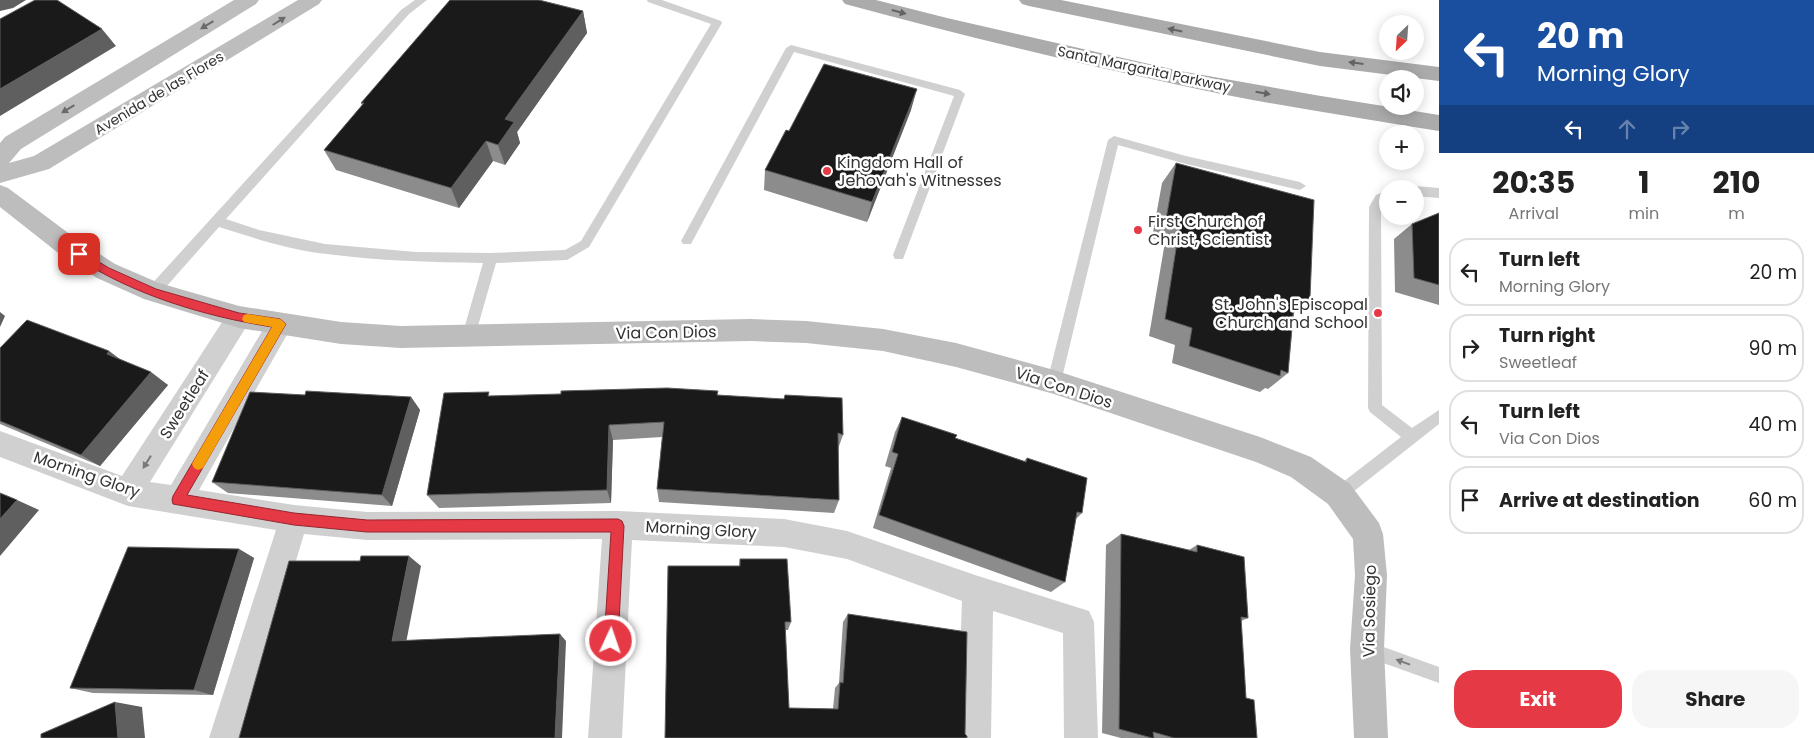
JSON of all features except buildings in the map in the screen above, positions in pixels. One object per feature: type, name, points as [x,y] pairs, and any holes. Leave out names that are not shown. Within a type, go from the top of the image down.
[{"type":"main road","name":"Santa Margarita Parkway","points":[[852,0],[1180,78],[1315,103],[1439,123]]},
{"type":"main road","points":[[1029,0],[1320,59],[1439,74]]},
{"type":"street","points":[[0,158],[12,143],[249,0]]},
{"type":"street","name":"Avenida de las Flores","points":[[0,174],[41,162],[195,72],[312,0]]},
{"type":"street","name":"Via Con Dios","points":[[0,194],[66,245],[106,271],[153,292],[239,317],[341,333],[401,337],[751,330],[806,332],[883,340],[956,355],[1054,382],[1144,414],[1260,450],[1301,467],[1339,494]]},
{"type":"street","name":"Sweetleaf","points":[[128,492],[239,317]]},
{"type":"street","points":[[178,500],[280,324]]},
{"type":"street","name":"Morning Glory","points":[[0,444],[128,492],[294,519],[367,526],[618,526],[784,533],[847,545],[978,591],[1078,622],[1081,738]]},
{"type":"street","name":"Via Sosiego","points":[[1339,494],[1368,534],[1371,575],[1367,649],[1371,738]]},
{"type":"street","points":[[226,738],[294,519]]},
{"type":"street","points":[[605,738],[618,526]]},
{"type":"street","points":[[974,738],[978,591]]},
{"type":"lane","points":[[153,292],[405,12],[422,0]]},
{"type":"lane","points":[[217,221],[259,235],[325,249],[416,257],[491,258],[567,255],[585,244],[717,23],[652,0]]},
{"type":"lane","points":[[687,242],[791,48],[960,94],[899,255]]},
{"type":"lane","points":[[1054,382],[1075,304],[1114,140],[1186,160],[1300,186]]},
{"type":"lane","points":[[1424,192],[1439,193]]},
{"type":"lane","points":[[1379,200],[1375,207],[1375,408],[1412,437]]},
{"type":"lane","points":[[469,336],[491,258]]},
{"type":"lane","points":[[1339,494],[1439,416]]},
{"type":"lane","points":[[1367,649],[1439,675]]},
{"type":"slow traffic","points":[[198,464],[280,324],[248,319]]},
{"type":"place","name":"Kingdom Hall of Jehovah's Witnesses","points":[[827,171]]},
{"type":"place","name":"First Church of Christ, Scientist","points":[[1138,230]]},
{"type":"place","name":"St. John's Episcopal Church and School","points":[[1378,313]]},
{"type":"route","points":[[79,254],[106,271],[153,292],[222,313],[280,324],[178,500],[294,519],[367,526],[618,526],[611,641]]}]
